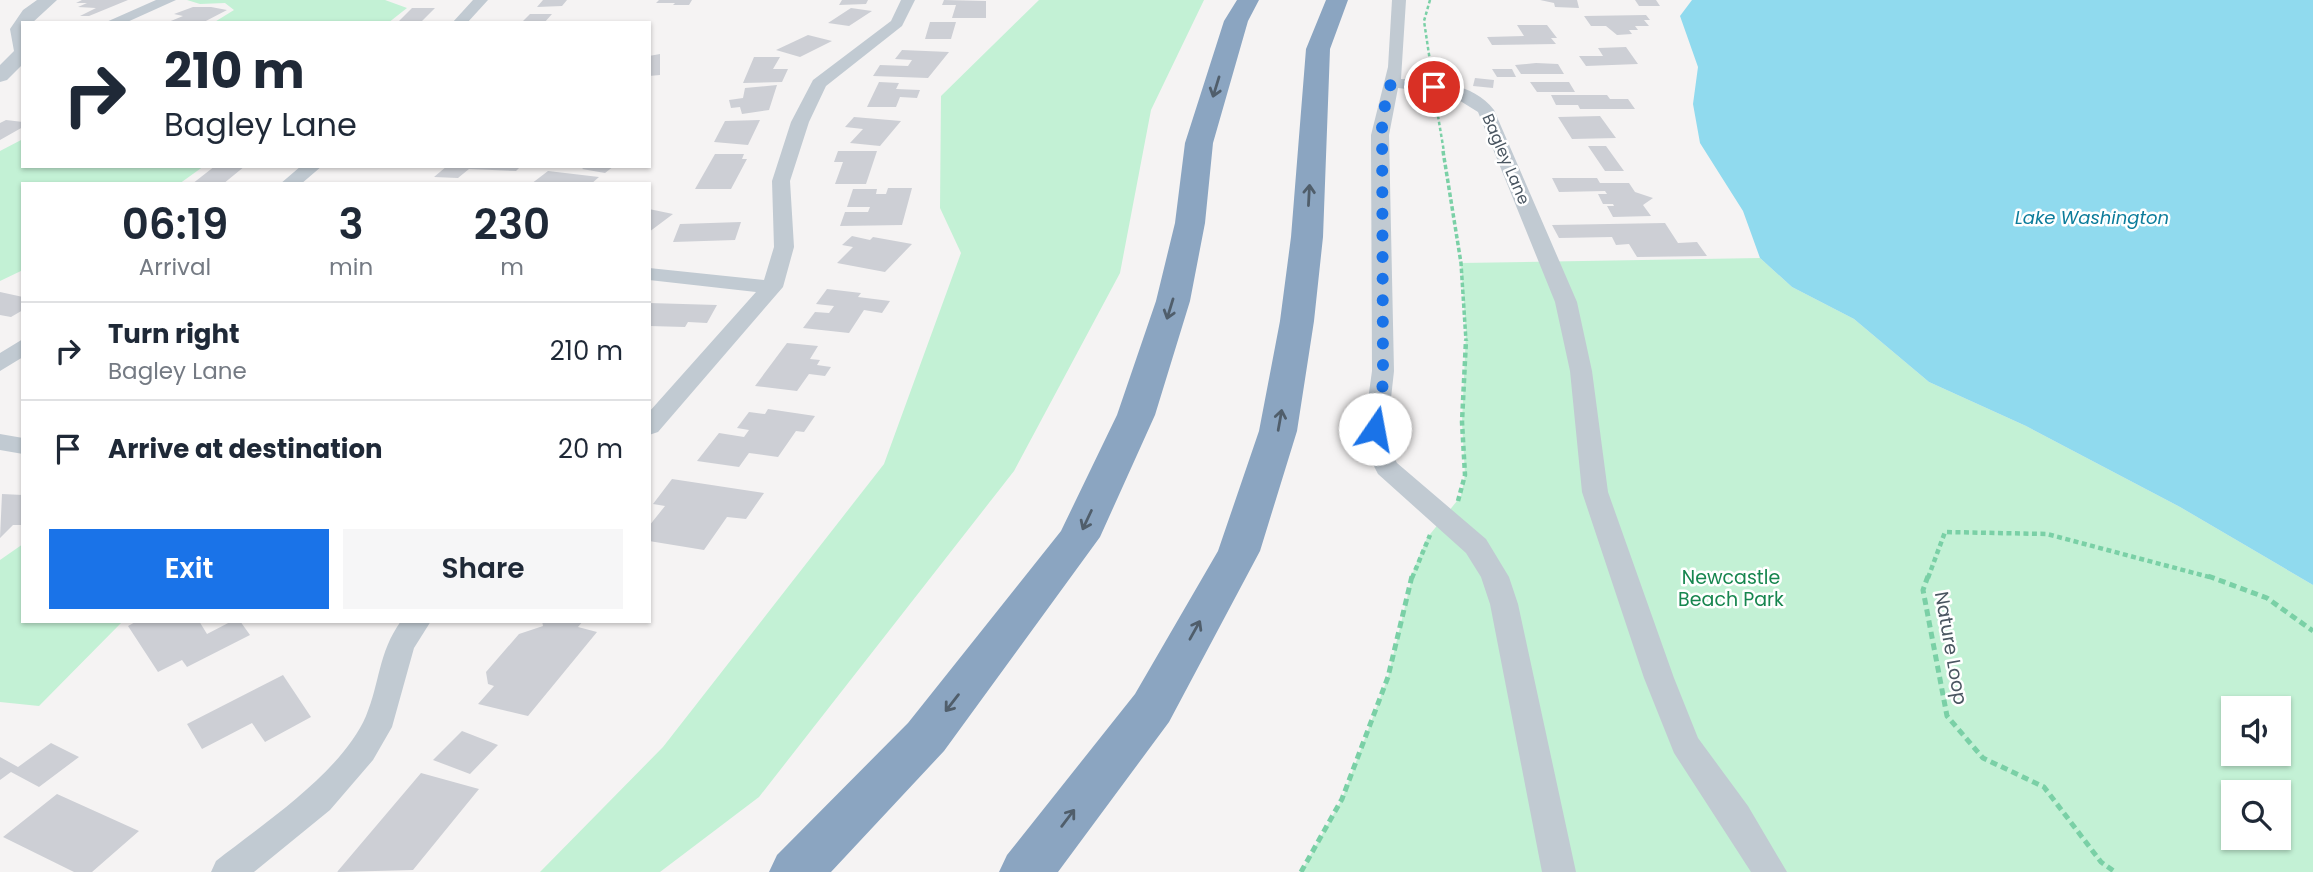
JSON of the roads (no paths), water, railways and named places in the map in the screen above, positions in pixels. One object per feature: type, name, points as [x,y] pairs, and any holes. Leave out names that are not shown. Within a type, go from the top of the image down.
[{"type":"highway","points":[[1026,872],[1152,708],[1239,551],[1279,431],[1297,321],[1307,237],[1318,49],[1337,0]]},
{"type":"highway","points":[[796,872],[926,737],[1079,537],[1136,415],[1173,301],[1190,223],[1199,143],[1239,7]]},
{"type":"street","points":[[24,21],[29,14],[48,0]]},
{"type":"street","points":[[116,21],[169,0]]},
{"type":"street","points":[[461,21],[481,0]]},
{"type":"street","points":[[651,425],[772,286],[784,247],[781,181],[800,122],[814,93],[827,74],[897,23],[908,0]]},
{"type":"street","points":[[1399,0],[1396,67],[1380,135],[1383,372],[1374,443],[1387,468],[1476,546],[1495,577],[1559,872]]},
{"type":"street","points":[[0,76],[21,54]]},
{"type":"street","name":"Bagley Lane","points":[[1391,83],[1451,90],[1474,99],[1486,110],[1566,302],[1581,371],[1595,492],[1659,678],[1685,744],[1736,816],[1770,872]]},
{"type":"street","points":[[292,182],[310,168]]},
{"type":"street","points":[[651,274],[772,286]]},
{"type":"street","points":[[0,364],[21,348]]},
{"type":"street","points":[[0,442],[21,446]]},
{"type":"street","points":[[228,872],[318,800],[362,751],[381,719],[400,645],[416,623]]},
{"type":"water","name":"Lake Washington","points":[[1692,0],[2313,0],[2313,585],[2180,507],[2026,426],[1929,382],[1854,319],[1792,287],[1760,258],[1743,211],[1700,143],[1693,104],[1698,67],[1680,16]]},
{"type":"park label","name":"Newcastle Beach Park","points":[[1731,588]]}]
